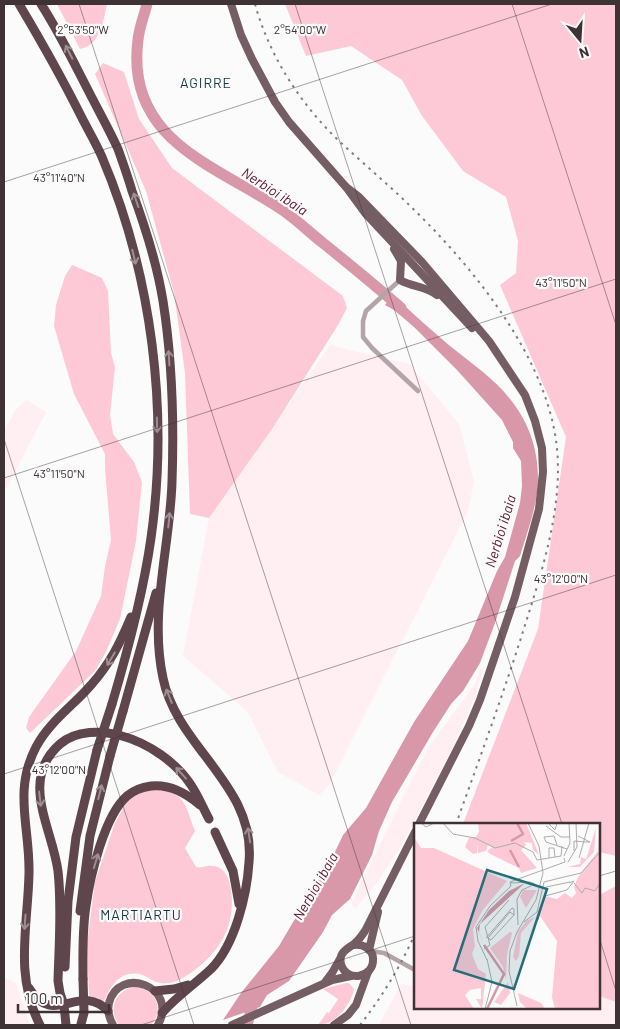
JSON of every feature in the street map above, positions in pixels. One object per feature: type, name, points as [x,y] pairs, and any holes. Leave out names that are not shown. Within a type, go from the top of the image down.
[{"type":"highway","points":[[19,4],[57,68],[102,156],[128,231],[144,299],[151,341],[155,384],[157,455],[150,539],[130,645],[97,750],[76,837],[68,901],[62,980]]},
{"type":"highway","points":[[41,4],[60,34]]},
{"type":"highway","points":[[46,4],[118,151],[145,227],[162,298],[168,340],[172,466],[171,502],[163,568],[158,640],[164,686],[181,722],[233,794],[244,818],[249,835],[249,865],[234,932],[221,956],[212,967],[194,983],[161,1021]]},
{"type":"highway","points":[[81,1024],[84,1013],[80,979],[80,906],[90,836],[110,756],[163,568]]},
{"type":"highway","points":[[40,1025],[28,997],[24,949],[29,874],[23,801],[26,772],[37,744],[46,731],[91,686],[111,661],[139,599]]},
{"type":"highway","points":[[66,1025],[62,980],[58,872],[39,792],[42,767],[51,752],[64,740],[76,735],[98,732],[112,733],[124,736],[151,749],[178,769],[191,785],[208,817],[201,806],[186,794],[164,786],[146,787],[135,791],[128,795],[120,805],[106,833],[90,883],[83,935],[80,979]]},
{"type":"highway","points":[[215,832],[233,871],[238,892],[239,911]]},
{"type":"highway","points":[[26,981],[33,995],[45,1006],[61,1008],[87,1001],[99,1003],[108,1012]]},
{"type":"highway","points":[[155,991],[174,989],[194,983]]},
{"type":"main road","points":[[231,4],[244,43],[275,102],[289,122],[346,187],[365,213],[493,348]]},
{"type":"main road","points":[[346,187],[359,197],[390,229],[460,306],[493,348],[518,383],[536,421],[542,448],[542,486],[539,508],[525,563],[480,700],[461,743],[420,823]]},
{"type":"main road","points":[[365,213],[369,222],[400,256],[400,276]]},
{"type":"main road","points":[[390,229],[393,236],[410,254],[417,267],[418,278],[410,284]]},
{"type":"main road","points":[[400,276],[406,267],[417,267],[427,273],[460,306]]},
{"type":"main road","points":[[400,276],[410,284],[430,290],[466,326],[474,330]]},
{"type":"main road","points":[[316,988],[330,976],[345,949],[354,944],[365,931],[414,834]]},
{"type":"main road","points":[[334,1025],[353,1010],[359,1000],[373,962],[370,951],[374,925],[386,891]]},
{"type":"main road","points":[[354,944],[363,945],[370,951]]},
{"type":"main road","points":[[341,958],[343,968],[359,981],[362,990]]},
{"type":"main road","points":[[232,1025],[332,980],[362,976],[368,972]]},
{"type":"main road","points":[[107,1025],[111,998],[124,985],[137,983],[150,987],[155,991],[161,1001],[161,1021]]},
{"type":"main road","points":[[108,1012],[113,1025]]},
{"type":"street","points":[[400,276],[366,311],[363,321],[363,337],[418,391]]},
{"type":"street","points":[[370,951],[384,953],[414,969]]},
{"type":"street","points":[[373,962],[384,956],[390,956]]},
{"type":"shaded area","points":[[57,4],[107,4],[100,32],[87,47],[80,49]]},
{"type":"shaded area","points":[[285,4],[616,4],[616,856],[600,852],[600,823],[463,823],[538,629],[566,437],[500,285],[516,273],[518,241],[506,197],[463,171],[422,116],[402,80],[351,46],[306,56]]},
{"type":"shaded area","points":[[103,63],[124,72],[139,119],[172,168],[343,296],[347,308],[272,429],[209,518],[190,514],[185,373],[174,293],[146,191],[95,74]]},
{"type":"shaded area","points":[[72,265],[102,278],[108,291],[111,353],[115,367],[110,415],[113,434],[134,462],[142,482],[136,541],[120,619],[105,654],[94,672],[30,733],[26,728],[29,717],[76,651],[101,596],[111,540],[105,454],[74,394],[54,326],[56,305],[65,276]]},
{"type":"shaded area","points":[[393,295],[443,340],[483,372],[506,394],[515,406],[530,432],[537,462],[538,489],[534,508],[520,556],[515,561],[480,663],[463,691],[451,704],[433,732],[392,802],[379,831],[372,855],[350,899],[332,915],[323,932],[289,981],[267,995],[260,1007],[223,1020],[241,993],[279,946],[296,917],[303,909],[318,881],[336,862],[334,854],[343,835],[366,808],[414,722],[468,641],[497,571],[505,557],[520,503],[522,486],[521,461],[513,448],[513,442],[502,420],[457,370],[414,327],[385,305]]},
{"type":"shaded area","points":[[330,345],[409,364],[459,424],[474,482],[468,511],[329,785],[319,795],[278,772],[248,712],[183,656],[209,518],[251,451],[272,429]]},
{"type":"shaded area","points":[[27,400],[46,412],[6,489],[4,488],[4,431],[16,409]]},
{"type":"shaded area","points":[[480,669],[483,670],[472,704],[449,755],[402,844],[378,881],[356,908],[351,904],[407,789],[430,745],[475,684]]},
{"type":"shaded area","points":[[151,790],[172,793],[178,796],[186,806],[195,831],[185,848],[196,867],[217,867],[227,876],[231,890],[231,915],[224,937],[218,946],[211,956],[192,972],[170,983],[157,982],[135,973],[129,974],[120,978],[113,985],[104,1002],[89,996],[87,944],[95,882],[115,823],[126,803],[139,792]]},
{"type":"shaded area","points":[[616,886],[616,1002],[600,996],[600,894]]},
{"type":"shaded area","points":[[4,977],[16,983],[30,1025],[4,1025]]},
{"type":"shaded area","points":[[349,983],[354,989],[346,1007],[330,1022],[318,1025],[338,999],[323,989]]},
{"type":"shaded area","points":[[401,984],[414,986],[414,1009],[600,1009],[600,996],[616,1002],[616,1025],[379,1025]]},
{"type":"shaded area","points":[[133,987],[147,991],[156,1000],[157,1012],[151,1025],[119,1025],[116,1019],[114,1008],[117,997],[126,989]]},
{"type":"waterway","name":"Nerbioi ibaia","points":[[147,4],[138,40],[138,74],[146,102],[160,126],[180,146],[203,163],[287,213],[401,308]]},
{"type":"waterway","name":"Nerbioi ibaia","points":[[247,1025],[255,996]]},
{"type":"railway","points":[[255,4],[268,41],[287,77],[298,93],[323,125],[428,223],[475,277],[517,337],[534,369],[547,401],[555,434],[558,460],[557,486],[550,539],[536,591],[512,664],[456,823]]},
{"type":"railway","points":[[360,1025],[390,981],[414,936]]},
{"type":"district","name":"AGIRRE","points":[[206,82]]},
{"type":"district","name":"MARTIARTU","points":[[141,914]]}]
